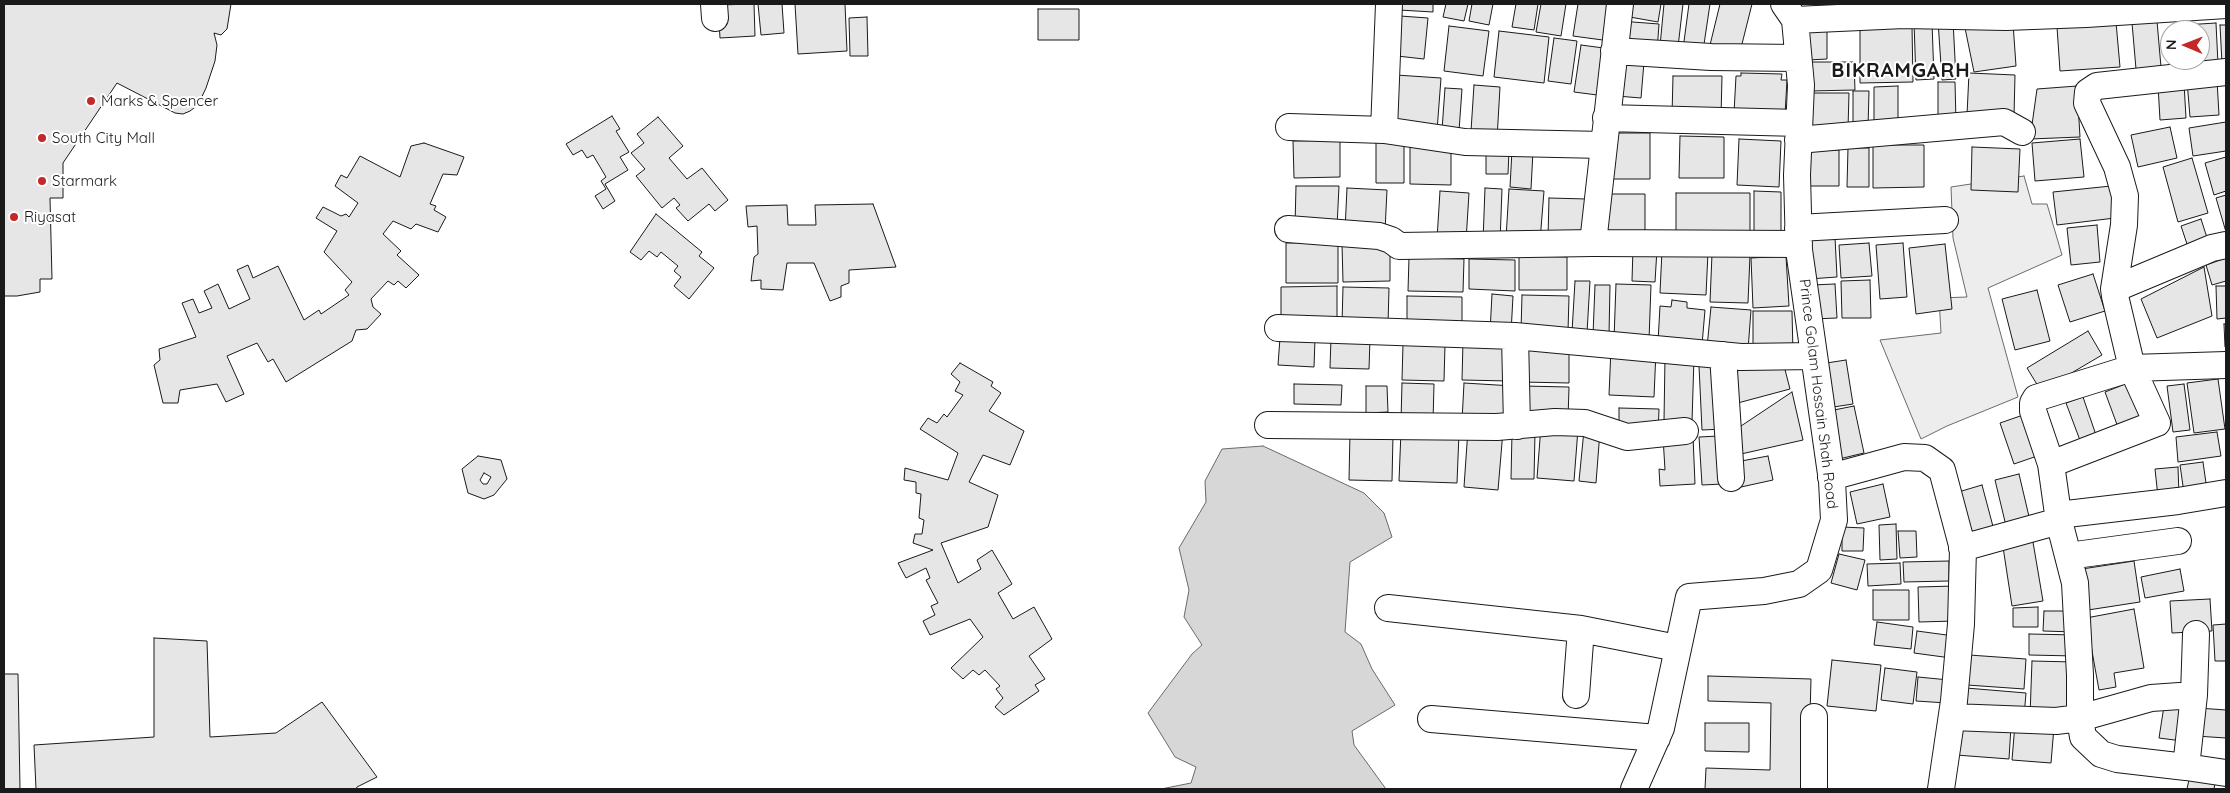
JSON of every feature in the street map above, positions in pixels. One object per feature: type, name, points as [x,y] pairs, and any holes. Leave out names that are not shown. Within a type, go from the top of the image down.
[{"type":"street","points":[[1384,130],[1389,4]]},
{"type":"street","points":[[1593,243],[1620,4]]},
{"type":"street","points":[[1789,12],[2006,17],[2084,9],[2226,5]]},
{"type":"street","name":"Prince Golam Hossain Shah Road","points":[[1634,789],[1657,738],[1689,597],[1764,591],[1798,584],[1819,570],[1834,520],[1831,476],[1799,236],[1796,175],[1801,85],[1789,12]]},
{"type":"street","points":[[1614,51],[1712,57],[1798,58]]},
{"type":"street","points":[[2051,464],[2157,423],[2132,368],[2114,289],[2124,225],[2125,196],[2117,167],[2087,103],[2088,92],[2097,86],[2226,72]]},
{"type":"street","points":[[1606,118],[1799,132],[2004,122],[2022,132]]},
{"type":"street","points":[[1289,127],[1384,130],[1465,142],[1603,145]]},
{"type":"street","points":[[1288,229],[1379,236],[1392,240],[1399,246],[1593,243],[1799,236],[1946,220]]},
{"type":"street","points":[[2114,289],[2212,248],[2226,245]]},
{"type":"street","points":[[1278,328],[1515,336],[1756,358],[1814,356]]},
{"type":"street","points":[[1515,336],[1517,426]]},
{"type":"street","points":[[1723,355],[1732,478]]},
{"type":"street","points":[[2226,365],[2132,368],[2036,398],[2033,403],[2033,411],[2051,464],[2058,518],[2075,584],[2080,675],[2080,718],[2083,737],[2101,754],[2117,759],[2226,773]]},
{"type":"street","points":[[1268,426],[1517,426],[1555,422],[1585,423],[1627,437],[1685,431]]},
{"type":"street","points":[[1831,476],[1904,457],[1926,458],[1942,470],[1962,548],[1961,624],[1952,718],[1941,789]]},
{"type":"street","points":[[1962,548],[2058,518],[2226,493]]},
{"type":"street","points":[[2068,556],[2178,541]]},
{"type":"street","points":[[1388,608],[1582,629],[1677,648]]},
{"type":"street","points":[[1576,696],[1582,629]]},
{"type":"street","points":[[2186,767],[2194,695],[2196,634]]},
{"type":"street","points":[[1952,718],[2056,721],[2080,718],[2151,698],[2194,695]]},
{"type":"street","points":[[1814,717],[1814,789]]},
{"type":"street","points":[[1431,719],[1657,738]]},
{"type":"shaded area","points":[[2024,176],[2032,204],[2047,204],[2062,255],[1988,288],[2018,397],[1947,426],[1921,439],[1880,340],[1941,333],[1939,298],[1967,297],[1953,238],[1951,187]]},
{"type":"shaded area","points":[[1263,446],[1364,493],[1384,513],[1392,537],[1350,562],[1345,632],[1361,644],[1372,669],[1395,705],[1352,731],[1354,745],[1386,789],[1161,789],[1191,783],[1196,767],[1175,757],[1148,713],[1192,654],[1202,645],[1184,617],[1189,590],[1179,548],[1206,502],[1205,481],[1222,449]]},
{"type":"building","name":"South City Mall","points":[[4,4],[231,4],[227,29],[221,35],[214,33],[217,45],[215,61],[206,88],[198,105],[190,111],[183,114],[175,113],[117,83],[63,163],[63,198],[50,198],[52,279],[40,279],[40,292],[17,296],[4,296]]},
{"type":"building","points":[[754,4],[755,36],[720,38],[718,5]]},
{"type":"building","points":[[758,4],[782,4],[784,33],[761,35]]},
{"type":"building","points":[[795,4],[845,4],[847,51],[798,54]]},
{"type":"building","points":[[1400,4],[1433,4],[1433,12],[1399,10]]},
{"type":"building","points":[[1446,4],[1468,4],[1464,21],[1443,17]]},
{"type":"building","points":[[1472,4],[1493,4],[1489,25],[1469,21]]},
{"type":"building","points":[[1516,4],[1538,4],[1534,30],[1512,27]]},
{"type":"building","points":[[1541,4],[1566,4],[1561,36],[1536,32]]},
{"type":"building","points":[[1578,4],[1615,4],[1610,41],[1573,36]]},
{"type":"building","points":[[1627,4],[1661,4],[1658,22],[1624,16]]},
{"type":"building","points":[[1664,4],[1683,4],[1678,47],[1660,46]]},
{"type":"building","points":[[1689,4],[1710,4],[1703,51],[1683,49]]},
{"type":"building","points":[[1720,4],[1752,4],[1740,52],[1710,45]]},
{"type":"building","points":[[1038,9],[1079,9],[1079,40],[1038,40]]},
{"type":"building","points":[[1400,16],[1428,18],[1424,59],[1397,56]]},
{"type":"building","points":[[867,17],[868,56],[850,56],[849,18]]},
{"type":"building","points":[[1953,20],[1956,79],[1942,80],[1938,21]]},
{"type":"building","points":[[1620,21],[1659,24],[1657,52],[1618,49]]},
{"type":"building","points":[[2157,21],[2160,67],[2136,69],[2132,23]]},
{"type":"building","points":[[1914,22],[1932,22],[1934,79],[1916,80]]},
{"type":"building","points":[[2116,22],[2120,67],[2060,71],[2057,27]]},
{"type":"building","points":[[1827,23],[1827,59],[1808,60],[1806,24]]},
{"type":"building","points":[[2013,23],[2016,66],[1974,72],[1965,28]]},
{"type":"building","points":[[2210,23],[2216,23],[2218,64],[2210,64]]},
{"type":"building","points":[[2220,25],[2226,25],[2226,64],[2222,64]]},
{"type":"building","points":[[1449,26],[1489,31],[1483,76],[1444,71]]},
{"type":"building","points":[[1912,26],[1913,82],[1860,83],[1860,27]]},
{"type":"building","points":[[1499,31],[1549,37],[1544,83],[1494,77]]},
{"type":"building","points":[[1554,38],[1577,41],[1571,84],[1548,81]]},
{"type":"building","points":[[1581,45],[1611,49],[1605,96],[1574,92]]},
{"type":"building","points":[[1620,60],[1644,62],[1641,98],[1617,96]]},
{"type":"building","points":[[1810,62],[1854,62],[1855,90],[1810,91]]},
{"type":"building","points":[[1741,73],[1782,74],[1781,80],[1787,80],[1785,115],[1734,113],[1736,76],[1741,76]]},
{"type":"building","points":[[1969,73],[2015,75],[2014,116],[1967,115]]},
{"type":"building","points":[[1396,75],[1441,78],[1437,131],[1393,128]]},
{"type":"building","points":[[1673,76],[1722,76],[1721,117],[1672,116]]},
{"type":"building","points":[[2217,80],[2219,115],[2190,117],[2187,81]]},
{"type":"building","points":[[1938,82],[1955,82],[1956,122],[1938,123]]},
{"type":"building","points":[[2184,83],[2186,118],[2160,120],[2158,85]]},
{"type":"building","points":[[1474,85],[1500,87],[1497,139],[1471,131]]},
{"type":"building","points":[[1898,86],[1898,124],[1874,124],[1874,87]]},
{"type":"building","points":[[2077,86],[2080,137],[2030,139],[2037,89]]},
{"type":"building","points":[[1445,88],[1462,89],[1459,131],[1442,130]]},
{"type":"building","points":[[1853,91],[1869,91],[1868,128],[1853,128]]},
{"type":"building","points":[[1808,93],[1849,93],[1848,129],[1807,128]]},
{"type":"building","points":[[612,116],[620,129],[616,131],[629,152],[620,157],[628,170],[605,184],[615,201],[603,209],[595,196],[606,189],[601,181],[606,177],[593,155],[587,158],[582,150],[573,155],[566,144]]},
{"type":"building","points":[[658,117],[683,146],[669,158],[687,179],[702,168],[728,200],[715,211],[709,204],[688,221],[676,208],[680,205],[674,198],[662,208],[636,176],[645,169],[631,153],[644,143],[637,134]]},
{"type":"building","points":[[2226,122],[2226,151],[2193,156],[2189,128]]},
{"type":"building","points":[[2170,127],[2177,158],[2138,167],[2131,135]]},
{"type":"building","points":[[1610,133],[1650,133],[1650,179],[1610,179]]},
{"type":"building","points":[[1376,135],[1404,135],[1404,183],[1376,183]]},
{"type":"building","points":[[1680,136],[1724,137],[1724,178],[1679,178]]},
{"type":"building","points":[[1739,139],[1781,141],[1779,187],[1737,185]]},
{"type":"building","points":[[2080,139],[2084,177],[2035,181],[2032,143]]},
{"type":"building","points":[[1340,140],[1340,177],[1294,178],[1293,141]]},
{"type":"building","points":[[1410,142],[1451,142],[1451,185],[1410,184]]},
{"type":"building","points":[[424,143],[464,157],[457,175],[443,174],[430,204],[436,206],[434,210],[446,217],[438,232],[416,224],[411,229],[393,221],[383,234],[401,251],[397,255],[419,275],[406,288],[398,281],[394,285],[388,281],[371,299],[373,307],[381,314],[367,329],[356,330],[352,341],[286,382],[273,359],[268,362],[257,343],[227,356],[244,394],[226,402],[217,384],[180,390],[178,403],[163,403],[154,365],[160,360],[159,349],[196,337],[182,303],[193,299],[199,313],[212,308],[204,291],[218,284],[229,309],[250,299],[237,270],[248,265],[253,278],[278,266],[304,320],[319,310],[321,314],[349,295],[345,290],[352,282],[324,252],[337,231],[316,218],[323,207],[341,216],[346,214],[349,217],[358,203],[335,186],[341,175],[347,178],[360,156],[400,177],[411,146]]},
{"type":"building","points":[[1873,145],[1924,145],[1924,187],[1873,188]]},
{"type":"building","points":[[1972,147],[2020,149],[2018,192],[1971,190]]},
{"type":"building","points":[[1848,148],[1869,148],[1869,187],[1847,187]]},
{"type":"building","points":[[1512,150],[1533,151],[1531,189],[1510,187]]},
{"type":"building","points":[[1806,150],[1839,150],[1839,186],[1805,186]]},
{"type":"building","points":[[1486,151],[1509,151],[1508,174],[1486,174]]},
{"type":"building","points":[[2226,157],[2226,191],[2214,195],[2205,163]]},
{"type":"building","points":[[2192,158],[2208,213],[2178,222],[2163,167]]},
{"type":"building","points":[[1296,186],[1339,186],[1337,227],[1295,226]]},
{"type":"building","points":[[2111,186],[2115,218],[2057,225],[2053,192]]},
{"type":"building","points":[[1347,188],[1387,190],[1385,231],[1345,230]]},
{"type":"building","points":[[1485,188],[1502,189],[1500,242],[1483,241]]},
{"type":"building","points":[[1509,189],[1544,191],[1540,241],[1506,238]]},
{"type":"building","points":[[1440,191],[1469,193],[1466,241],[1437,239]]},
{"type":"building","points":[[1754,191],[1781,192],[1781,235],[1754,235]]},
{"type":"building","points":[[1676,193],[1750,193],[1750,234],[1676,233]]},
{"type":"building","points":[[1605,194],[1645,194],[1645,234],[1605,234]]},
{"type":"building","points":[[2226,195],[2226,232],[2216,198]]},
{"type":"building","points":[[1549,198],[1587,199],[1586,239],[1548,238]]},
{"type":"building","points":[[873,204],[896,267],[849,270],[849,283],[841,286],[841,297],[830,301],[814,263],[787,263],[783,290],[761,289],[761,280],[751,281],[754,257],[758,254],[757,226],[748,227],[746,206],[787,205],[788,225],[816,225],[815,205]]},
{"type":"building","points":[[656,214],[702,252],[699,256],[714,268],[689,299],[674,286],[681,277],[674,271],[678,266],[661,252],[657,257],[649,251],[641,260],[630,252]]},
{"type":"building","points":[[2201,219],[2210,247],[2190,253],[2181,226]]},
{"type":"building","points":[[2097,225],[2100,262],[2071,265],[2067,228]]},
{"type":"building","points":[[1835,237],[1837,277],[1809,279],[1807,239]]},
{"type":"building","points":[[1338,242],[1338,283],[1286,283],[1286,243]]},
{"type":"building","points":[[1390,243],[1390,281],[1343,282],[1342,244]]},
{"type":"building","points":[[1869,243],[1872,276],[1841,278],[1839,245]]},
{"type":"building","points":[[1903,243],[1907,297],[1880,299],[1876,245]]},
{"type":"building","points":[[1945,244],[1952,309],[1916,314],[1909,248]]},
{"type":"building","points":[[1633,248],[1657,249],[1655,282],[1632,281]]},
{"type":"building","points":[[1662,250],[1708,252],[1706,295],[1660,293]]},
{"type":"building","points":[[1712,254],[1750,255],[1748,303],[1710,302]]},
{"type":"building","points":[[1519,256],[1567,257],[1567,290],[1519,290]]},
{"type":"building","points":[[1786,256],[1789,306],[1753,308],[1751,258]]},
{"type":"building","points":[[1409,258],[1464,259],[1463,292],[1408,291]]},
{"type":"building","points":[[2226,258],[2226,281],[2212,285],[2206,265]]},
{"type":"building","points":[[1469,259],[1515,260],[1515,291],[1469,289]]},
{"type":"building","points":[[2204,267],[2212,316],[2157,338],[2141,299]]},
{"type":"building","points":[[2093,274],[2105,311],[2070,322],[2058,285]]},
{"type":"building","points":[[1870,280],[1871,318],[1842,318],[1841,281]]},
{"type":"building","points":[[1575,281],[1590,281],[1587,333],[1572,332]]},
{"type":"building","points":[[1616,284],[1651,285],[1649,340],[1614,339]]},
{"type":"building","points":[[1835,284],[1837,318],[1813,319],[1812,285]]},
{"type":"building","points":[[1595,285],[1610,285],[1609,335],[1593,335]]},
{"type":"building","points":[[1337,286],[1337,327],[1281,327],[1281,287]]},
{"type":"building","points":[[2216,286],[2226,286],[2226,318],[2217,319]]},
{"type":"building","points":[[1343,287],[1389,288],[1388,325],[1342,324]]},
{"type":"building","points":[[2037,290],[2050,341],[2015,350],[2002,299]]},
{"type":"building","points":[[1492,294],[1513,296],[1511,333],[1490,332]]},
{"type":"building","points":[[1522,295],[1569,296],[1568,332],[1521,331]]},
{"type":"building","points":[[1407,296],[1462,297],[1462,329],[1407,328]]},
{"type":"building","points":[[1672,300],[1687,302],[1687,308],[1705,310],[1702,345],[1658,342],[1660,306],[1671,307]]},
{"type":"building","points":[[1711,307],[1751,310],[1748,350],[1707,347]]},
{"type":"building","points":[[1753,311],[1792,311],[1793,354],[1753,354]]},
{"type":"building","points":[[2224,324],[2226,324],[2226,347],[2225,347]]},
{"type":"building","points":[[2088,331],[2102,355],[2041,391],[2027,368]]},
{"type":"building","points":[[1280,338],[1315,339],[1314,367],[1278,365]]},
{"type":"building","points":[[1331,338],[1370,339],[1369,369],[1330,368]]},
{"type":"building","points":[[1463,341],[1510,342],[1509,381],[1462,380]]},
{"type":"building","points":[[1403,344],[1445,345],[1444,381],[1402,380]]},
{"type":"building","points":[[1611,348],[1656,351],[1654,397],[1609,395]]},
{"type":"building","points":[[1522,349],[1569,350],[1569,383],[1522,382]]},
{"type":"building","points":[[1665,357],[1694,357],[1692,422],[1664,421]]},
{"type":"building","points":[[1782,358],[1790,389],[1734,404],[1726,373]]},
{"type":"building","points":[[1846,360],[1853,404],[1827,408],[1820,364]]},
{"type":"building","points":[[960,363],[993,382],[991,386],[1001,393],[989,411],[1024,431],[1010,465],[983,455],[969,482],[998,495],[988,527],[941,543],[958,583],[981,569],[977,560],[992,550],[1012,584],[998,593],[1013,619],[1034,607],[1052,639],[1029,656],[1045,679],[1035,685],[1039,691],[1004,715],[995,707],[1003,698],[996,689],[1000,686],[985,670],[979,675],[973,670],[963,679],[951,668],[983,637],[970,619],[930,635],[923,621],[935,615],[931,606],[938,603],[926,580],[930,578],[926,568],[906,578],[898,563],[933,550],[913,543],[915,534],[922,534],[924,520],[919,518],[921,494],[916,493],[916,482],[904,480],[905,468],[948,480],[958,453],[920,429],[928,418],[937,423],[944,414],[947,417],[963,395],[955,391],[960,382],[951,374]]},
{"type":"building","points":[[1722,365],[1724,429],[1702,430],[1699,366]]},
{"type":"building","points":[[2218,379],[2225,429],[2194,433],[2187,383]]},
{"type":"building","points":[[2133,381],[2147,420],[2119,430],[2105,392]]},
{"type":"building","points":[[1402,383],[1434,384],[1433,422],[1401,421]]},
{"type":"building","points":[[1464,383],[1513,386],[1511,425],[1462,421]]},
{"type":"building","points":[[1294,384],[1342,385],[1341,405],[1294,404]]},
{"type":"building","points":[[2184,384],[2190,430],[2173,432],[2167,386]]},
{"type":"building","points":[[1366,386],[1387,386],[1388,412],[1366,413]]},
{"type":"building","points":[[1523,386],[1569,387],[1568,419],[1522,418]]},
{"type":"building","points":[[1792,392],[1803,440],[1741,454],[1735,430]]},
{"type":"building","points":[[2083,397],[2097,438],[2081,443],[2066,403]]},
{"type":"building","points":[[1854,406],[1864,453],[1839,459],[1829,411]]},
{"type":"building","points":[[1619,408],[1659,409],[1658,433],[1619,432]]},
{"type":"building","points":[[2029,413],[2043,454],[2014,464],[2000,423]]},
{"type":"building","points":[[1541,426],[1578,429],[1574,481],[1537,478]]},
{"type":"building","points":[[1468,429],[1503,431],[1498,490],[1464,487]]},
{"type":"building","points":[[1584,430],[1600,431],[1596,483],[1579,481]]},
{"type":"building","points":[[1401,431],[1459,433],[1457,483],[1399,481]]},
{"type":"building","points":[[2217,432],[2221,456],[2178,462],[2176,437]]},
{"type":"building","points":[[1350,433],[1393,435],[1392,481],[1349,480]]},
{"type":"building","points":[[1512,433],[1535,433],[1534,479],[1511,479]]},
{"type":"building","points":[[1693,436],[1695,484],[1660,486],[1659,469],[1665,470],[1663,437]]},
{"type":"building","points":[[1719,436],[1723,484],[1702,485],[1699,437]]},
{"type":"building","points":[[478,456],[501,460],[507,479],[494,495],[484,499],[468,493],[462,469]],"holes":[[[484,473],[491,477],[487,484],[483,484],[480,480]]]},
{"type":"building","points":[[1768,456],[1773,480],[1741,487],[1736,462]]},
{"type":"building","points":[[2203,462],[2207,490],[2184,493],[2180,465]]},
{"type":"building","points":[[2178,467],[2179,495],[2158,497],[2155,469]]},
{"type":"building","points":[[2019,474],[2031,525],[2007,530],[1995,480]]},
{"type":"building","points":[[1883,484],[1890,517],[1857,524],[1850,492]]},
{"type":"building","points":[[1982,485],[1995,534],[1969,541],[1955,493]]},
{"type":"building","points":[[1896,524],[1897,559],[1880,560],[1879,525]]},
{"type":"building","points":[[1842,527],[1864,528],[1863,551],[1842,551]]},
{"type":"building","points":[[1898,531],[1916,531],[1917,557],[1900,558]]},
{"type":"building","points":[[2033,542],[2043,601],[2012,606],[2003,547]]},
{"type":"building","points":[[1839,554],[1865,560],[1857,590],[1831,583]]},
{"type":"building","points":[[1949,561],[1949,581],[1904,582],[1903,562]]},
{"type":"building","points":[[2134,561],[2140,602],[2088,610],[2082,569]]},
{"type":"building","points":[[1900,563],[1901,584],[1868,586],[1867,564]]},
{"type":"building","points":[[2180,569],[2184,591],[2145,598],[2141,577]]},
{"type":"building","points":[[1955,586],[1955,621],[1919,622],[1918,587]]},
{"type":"building","points":[[1873,590],[1909,590],[1909,620],[1873,620]]},
{"type":"building","points":[[2210,599],[2212,631],[2172,633],[2170,601]]},
{"type":"building","points":[[2038,607],[2038,627],[2013,627],[2013,608]]},
{"type":"building","points":[[2134,609],[2144,668],[2114,673],[2116,687],[2099,690],[2086,618]]},
{"type":"building","points":[[2044,611],[2075,611],[2075,632],[2043,631]]},
{"type":"building","points":[[1877,622],[1913,627],[1911,649],[1874,645]]},
{"type":"building","points":[[2226,624],[2226,661],[2215,661],[2213,625]]},
{"type":"building","points":[[1917,631],[1954,636],[1951,658],[1914,653]]},
{"type":"building","points":[[2029,634],[2076,635],[2075,656],[2029,655]]},
{"type":"building","points":[[154,638],[207,641],[210,737],[276,733],[322,702],[377,777],[356,789],[36,789],[34,745],[154,737]]},
{"type":"building","points":[[1969,655],[2026,659],[2024,689],[1967,685]]},
{"type":"building","points":[[1832,660],[1881,665],[1876,711],[1827,706]]},
{"type":"building","points":[[2032,661],[2075,662],[2074,717],[2030,716]]},
{"type":"building","points":[[1885,668],[1917,672],[1913,704],[1881,700]]},
{"type":"building","points":[[4,674],[18,674],[20,789],[4,789]]},
{"type":"building","points":[[1708,676],[1811,679],[1808,789],[1705,789],[1706,768],[1770,770],[1771,703],[1708,701]]},
{"type":"building","points":[[1918,677],[1949,680],[1947,703],[1916,701]]},
{"type":"building","points":[[1966,688],[2026,693],[2024,717],[1964,713]]},
{"type":"building","points":[[2164,706],[2186,709],[2182,741],[2159,738]]},
{"type":"building","points":[[2198,708],[2226,710],[2226,738],[2196,736]]},
{"type":"building","points":[[1959,722],[2011,726],[2009,759],[1956,755]]},
{"type":"building","points":[[1705,723],[1749,723],[1749,752],[1705,751]]},
{"type":"building","points":[[2015,724],[2054,727],[2051,763],[2012,760]]},
{"type":"building","points":[[2190,775],[2216,779],[2214,789],[2187,789]]},
{"type":"place","name":"Marks & Spencer","points":[[91,101]]},
{"type":"place","name":"South City Mall","points":[[42,138]]},
{"type":"place","name":"Starmark","points":[[42,181]]},
{"type":"place","name":"Riyasat","points":[[14,217]]},
{"type":"district","name":"BIKRAMGARH","points":[[1901,71]]}]
